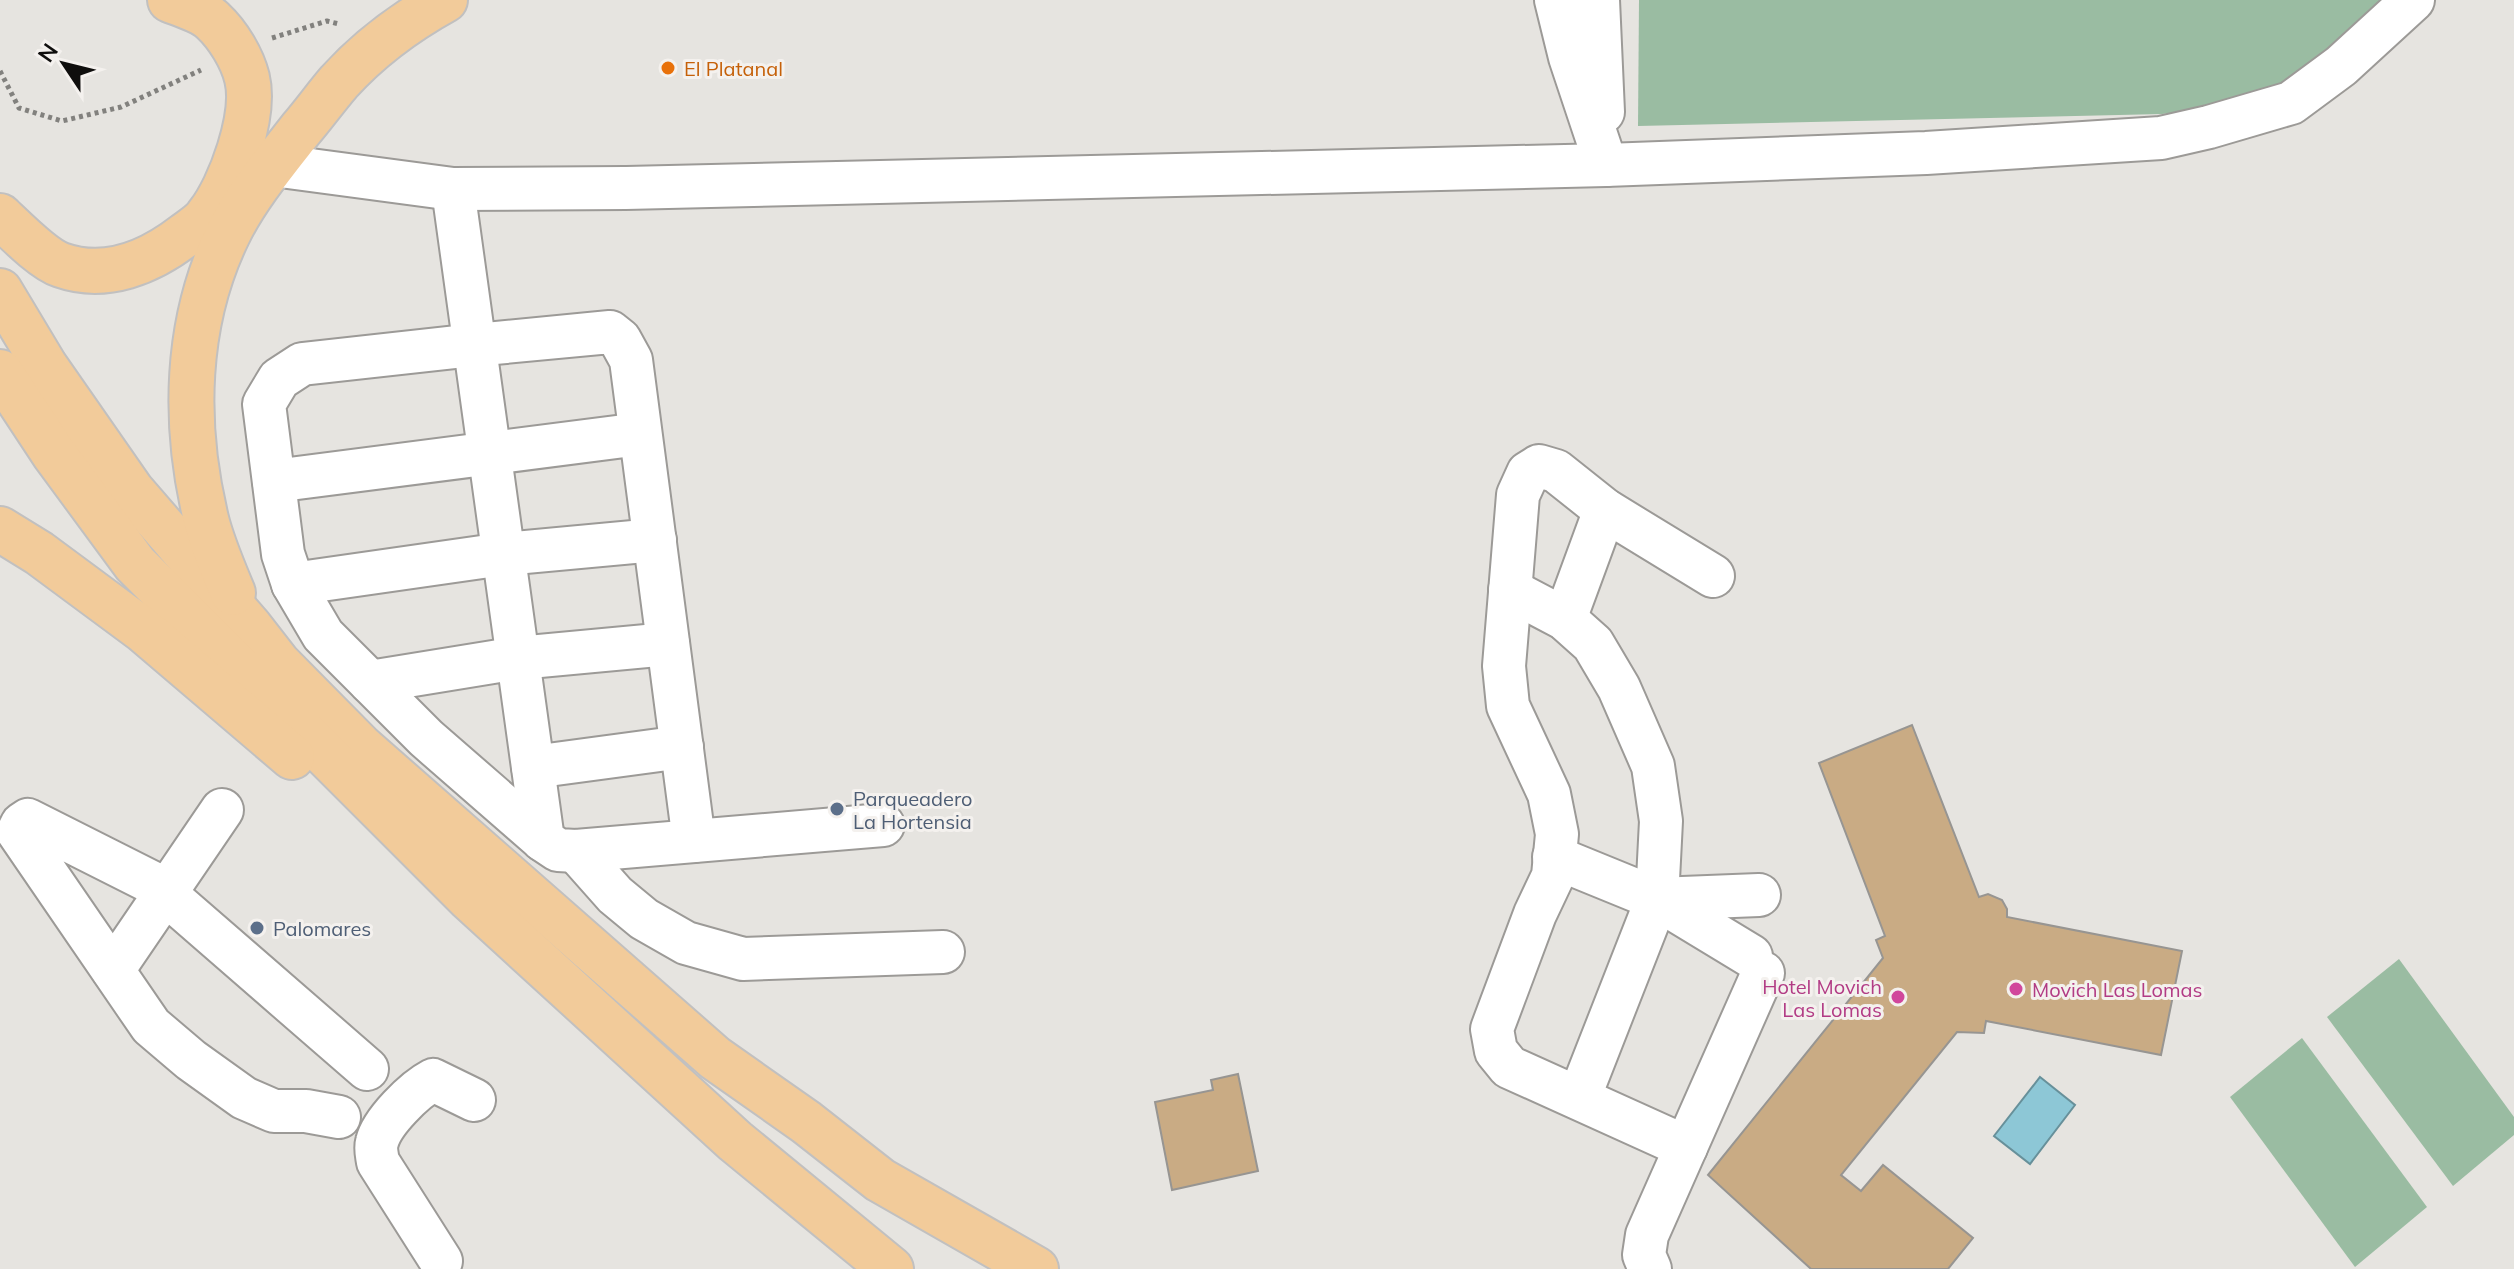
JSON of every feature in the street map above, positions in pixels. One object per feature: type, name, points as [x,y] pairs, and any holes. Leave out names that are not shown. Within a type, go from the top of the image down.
[{"type":"main road","points":[[0,216],[31,245],[60,265],[98,272],[142,262],[173,245],[207,218],[230,182],[249,110],[247,78],[231,42],[211,19],[170,0]]},
{"type":"main road","points":[[250,627],[206,519],[192,436],[190,382],[195,338],[211,271],[230,230],[273,165],[340,81],[380,44],[445,0]]},
{"type":"main road","points":[[0,291],[45,366],[132,491],[278,663],[361,747],[715,1058],[806,1122],[880,1180],[1036,1269]]},
{"type":"main road","points":[[0,372],[54,454],[135,564],[469,898],[871,1261]]},
{"type":"main road","points":[[0,529],[39,553],[143,630],[285,751],[469,898]]},
{"type":"lane","points":[[1556,0],[1570,57],[1606,165]]},
{"type":"lane","points":[[1598,0],[1606,165]]},
{"type":"lane","points":[[273,165],[453,189],[626,188],[1606,165],[1926,153],[2161,138],[2291,103],[2341,66],[2413,0]]},
{"type":"lane","points":[[453,189],[533,767],[560,846]]},
{"type":"lane","points":[[694,841],[631,360],[620,340],[610,332],[302,364],[279,379],[264,404],[283,554],[293,584],[323,635],[426,738],[560,846],[644,919],[686,943],[743,959],[943,952]]},
{"type":"lane","points":[[274,481],[640,434]]},
{"type":"lane","points":[[1686,1147],[1509,1067],[1496,1051],[1492,1029],[1535,914],[1553,876],[1557,834],[1549,794],[1508,706],[1504,666],[1518,495],[1528,473],[1539,466],[1556,471],[1605,510],[1713,576]]},
{"type":"lane","points":[[1565,619],[1605,510]]},
{"type":"lane","points":[[293,584],[503,554],[655,540]]},
{"type":"lane","points":[[1510,590],[1565,619],[1593,644],[1619,688],[1653,766],[1661,821],[1657,899],[1579,1098]]},
{"type":"lane","points":[[370,682],[518,658],[668,644]]},
{"type":"lane","points":[[533,767],[682,747]]},
{"type":"lane","points":[[113,970],[222,810]]},
{"type":"lane","points":[[339,1117],[306,1111],[274,1111],[244,1098],[151,1026],[18,832],[22,824],[28,820],[153,883],[367,1069]]},
{"type":"lane","points":[[560,846],[694,841],[883,825]]},
{"type":"lane","points":[[1554,857],[1657,899],[1757,965],[1686,1147],[1647,1235],[1644,1255],[1650,1269]]},
{"type":"lane","points":[[1657,899],[1759,895]]},
{"type":"lane","points":[[441,1261],[378,1162],[377,1138],[404,1101],[433,1080],[474,1100]]},
{"type":"path","points":[[0,71],[19,108],[62,121],[121,107],[206,68]]},
{"type":"green space","points":[[1639,0],[2393,0],[2332,58],[2245,104],[2162,114],[1638,126]]},
{"type":"green space","points":[[2399,959],[2514,1117],[2514,1135],[2453,1186],[2327,1017]]},
{"type":"green space","points":[[2302,1038],[2427,1207],[2355,1267],[2230,1097]]},
{"type":"water","points":[[2040,1077],[2075,1105],[2030,1164],[1994,1136]]},
{"type":"building","name":"Movich Las Lomas","points":[[1912,725],[1979,897],[1988,894],[2002,900],[2007,917],[2182,951],[2161,1055],[1986,1021],[1984,1033],[1957,1032],[1841,1175],[1861,1191],[1883,1165],[1973,1238],[1948,1269],[1811,1269],[1708,1175],[1883,958],[1876,940],[1885,936],[1819,763]]},
{"type":"building","points":[[1238,1074],[1258,1171],[1172,1190],[1155,1102],[1213,1090],[1211,1080]]},
{"type":"place","name":"El Platanal","points":[[668,68]]},
{"type":"place","name":"Parqueadero La Hortensia","points":[[837,809]]},
{"type":"place","name":"Palomares","points":[[257,928]]},
{"type":"place","name":"Movich Las Lomas","points":[[2016,989]]},
{"type":"place","name":"Hotel Movich Las Lomas","points":[[1898,997]]}]
